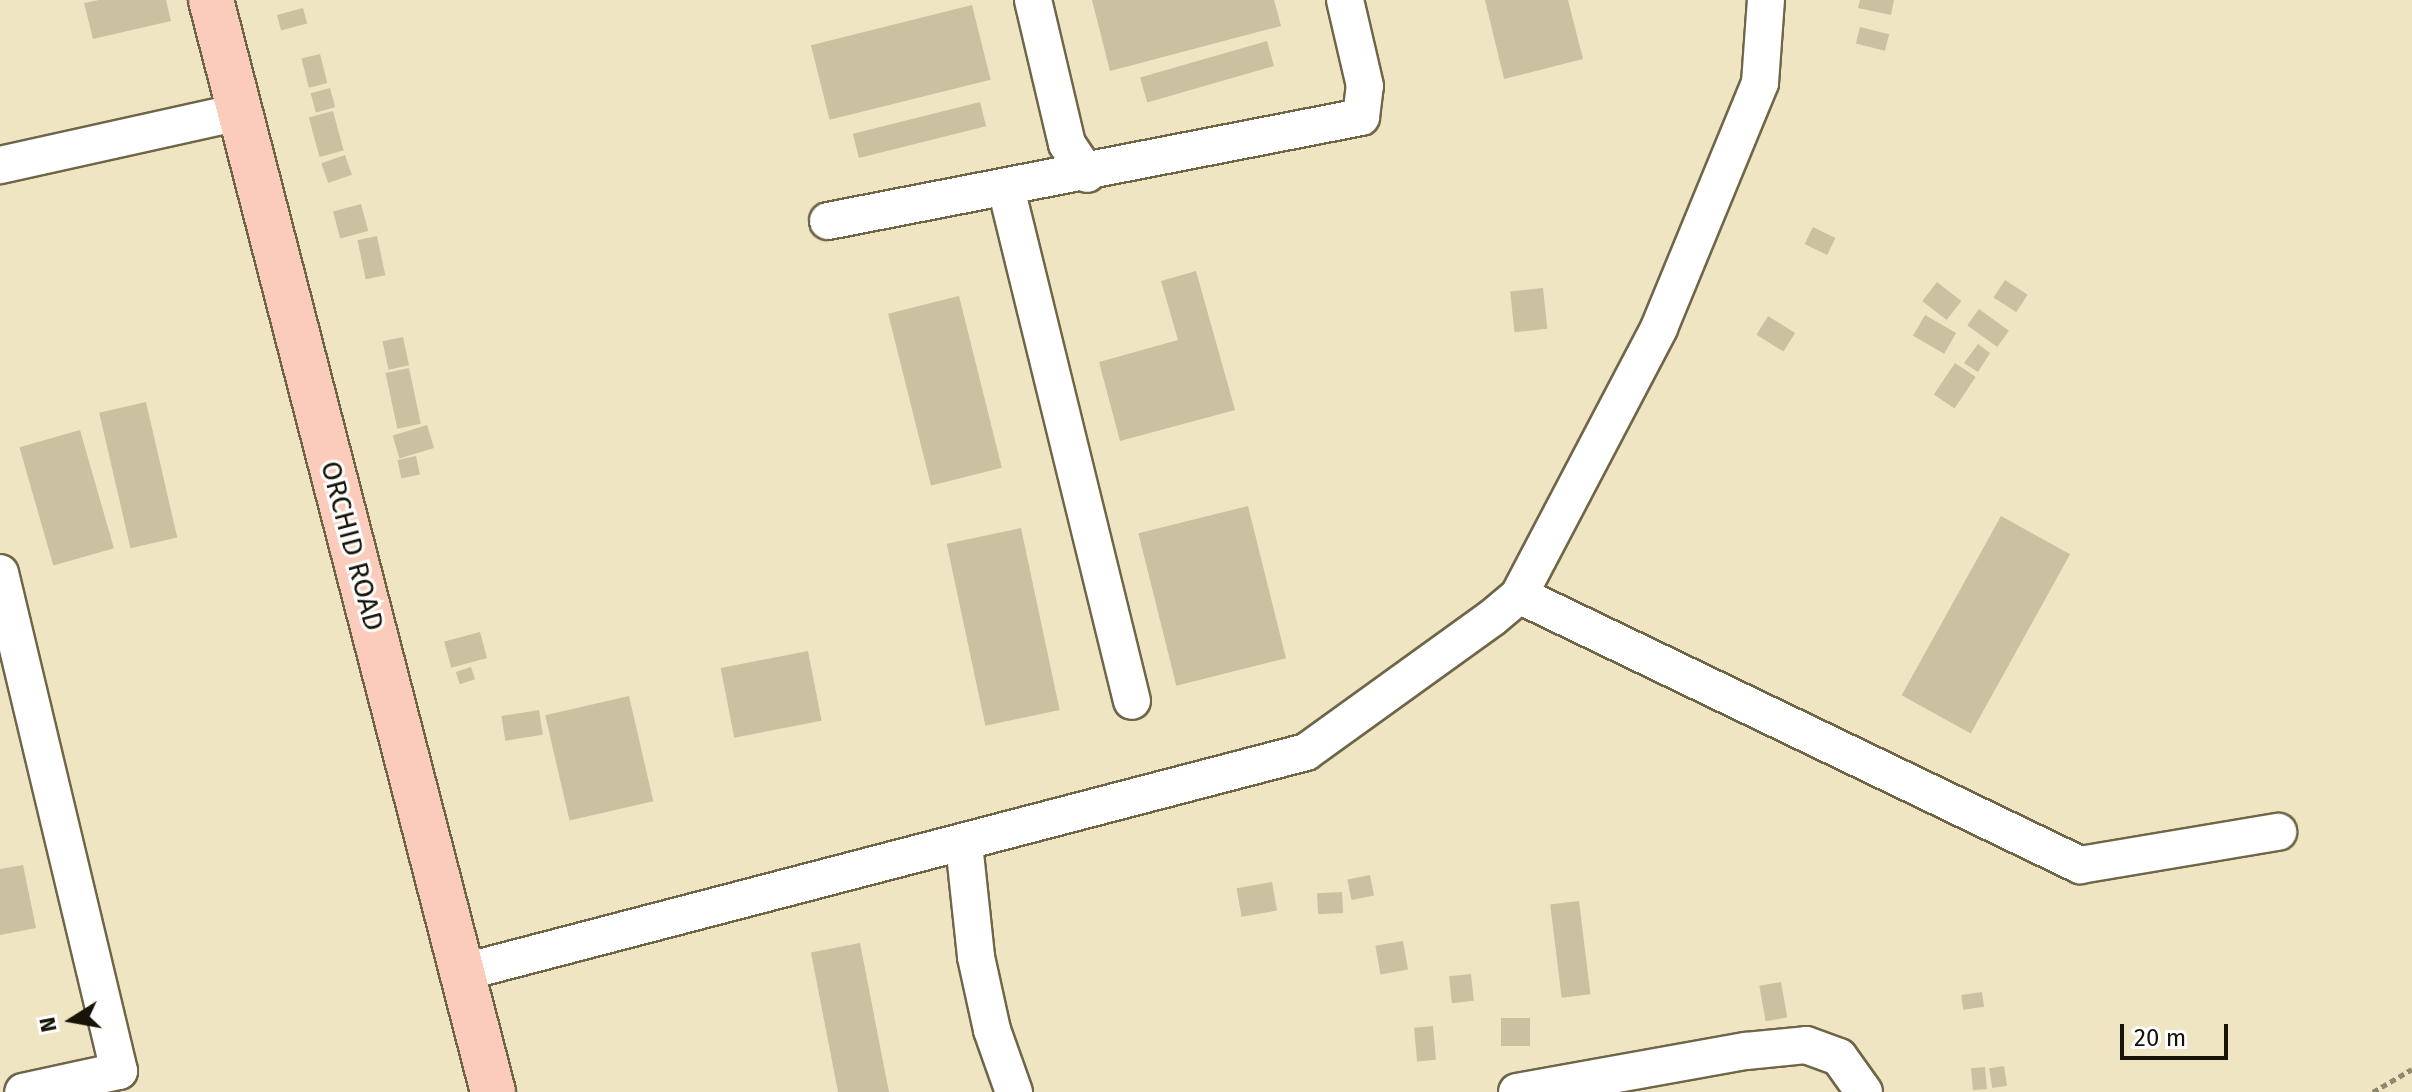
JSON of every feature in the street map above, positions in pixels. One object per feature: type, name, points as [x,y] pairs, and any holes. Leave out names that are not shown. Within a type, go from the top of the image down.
[{"type":"main road","name":"ORCHID ROAD","points":[[211,0],[493,1092]]},
{"type":"street","points":[[1033,0],[1067,144],[1087,174]]},
{"type":"street","points":[[828,221],[1087,174],[1361,117],[1365,86],[1345,0]]},
{"type":"street","points":[[464,972],[964,844],[1306,752],[1519,595],[1677,284],[1760,83],[1766,0]]},
{"type":"street","points":[[0,165],[239,112]]},
{"type":"street","points":[[1006,188],[1132,701]]},
{"type":"street","points":[[0,573],[119,1071],[23,1092]]},
{"type":"street","points":[[1519,595],[2080,865],[2278,832]]},
{"type":"street","points":[[964,844],[976,957],[992,1030],[1014,1092]]},
{"type":"street","points":[[1517,1092],[1746,1051],[1806,1045],[1839,1057],[1864,1092]]},
{"type":"path","points":[[2373,1092],[2412,1069]]},
{"type":"building","points":[[99,0],[166,0],[171,21],[93,39],[84,3]]},
{"type":"building","points":[[1092,0],[1274,0],[1281,26],[1110,71]]},
{"type":"building","points":[[1485,0],[1568,0],[1583,59],[1504,79]]},
{"type":"building","points":[[1860,0],[1894,0],[1891,15],[1858,8]]},
{"type":"building","points":[[972,5],[991,80],[830,120],[811,45]]},
{"type":"building","points":[[303,8],[307,23],[281,30],[277,15]]},
{"type":"building","points":[[1860,27],[1889,34],[1885,51],[1856,43]]},
{"type":"building","points":[[1267,41],[1274,66],[1147,102],[1140,77]]},
{"type":"building","points":[[320,54],[327,83],[309,88],[302,59]]},
{"type":"building","points":[[330,88],[335,107],[316,112],[311,93]]},
{"type":"building","points":[[980,102],[986,126],[859,158],[853,134]]},
{"type":"building","points":[[333,111],[344,151],[319,157],[309,117]]},
{"type":"building","points":[[345,155],[352,175],[328,183],[321,163]]},
{"type":"building","points":[[361,204],[368,231],[340,239],[333,212]]},
{"type":"building","points":[[1813,227],[1835,238],[1827,255],[1805,244]]},
{"type":"building","points":[[377,236],[385,275],[366,279],[357,240]]},
{"type":"building","points":[[1196,271],[1235,410],[1120,441],[1099,362],[1178,340],[1161,281]]},
{"type":"building","points":[[2005,280],[2028,295],[2016,312],[1994,298]]},
{"type":"building","points":[[1937,282],[1961,301],[1947,320],[1922,301]]},
{"type":"building","points":[[1543,288],[1547,329],[1514,332],[1510,291]]},
{"type":"building","points":[[959,296],[1002,468],[931,485],[888,314]]},
{"type":"building","points":[[1979,309],[2009,331],[1997,347],[1967,325]]},
{"type":"building","points":[[1925,315],[1956,333],[1944,354],[1913,336]]},
{"type":"building","points":[[1768,316],[1795,333],[1783,352],[1756,335]]},
{"type":"building","points":[[403,337],[409,365],[388,370],[382,341]]},
{"type":"building","points":[[1978,344],[1990,353],[1978,372],[1964,363]]},
{"type":"building","points":[[1955,363],[1976,377],[1954,408],[1934,395]]},
{"type":"building","points":[[409,368],[421,424],[397,429],[386,373]]},
{"type":"building","points":[[146,402],[177,537],[130,548],[99,413]]},
{"type":"building","points":[[427,425],[434,448],[400,458],[393,436]]},
{"type":"building","points":[[80,430],[114,548],[53,566],[19,447]]},
{"type":"building","points":[[416,456],[420,475],[401,479],[397,460]]},
{"type":"building","points":[[1248,506],[1286,658],[1176,686],[1138,533]]},
{"type":"building","points":[[2001,516],[2070,554],[1971,734],[1902,695]]},
{"type":"building","points":[[1021,528],[1060,710],[985,726],[947,544]]},
{"type":"building","points":[[480,632],[487,658],[451,668],[444,642]]},
{"type":"building","points":[[808,651],[822,721],[734,738],[721,668]]},
{"type":"building","points":[[471,667],[475,679],[460,684],[456,672]]},
{"type":"building","points":[[629,696],[653,801],[569,821],[545,715]]},
{"type":"building","points":[[539,710],[543,735],[505,741],[501,716]]},
{"type":"building","points":[[23,865],[36,928],[0,935],[0,869]]},
{"type":"building","points":[[1370,875],[1374,896],[1351,900],[1347,879]]},
{"type":"building","points":[[1272,882],[1277,911],[1242,917],[1237,888]]},
{"type":"building","points":[[1342,892],[1343,913],[1318,914],[1317,893]]},
{"type":"building","points":[[1579,901],[1590,994],[1562,998],[1550,905]]},
{"type":"building","points":[[1403,941],[1408,970],[1380,974],[1375,946]]},
{"type":"building","points":[[860,943],[889,1092],[838,1092],[811,953]]},
{"type":"building","points":[[1471,974],[1474,1001],[1452,1003],[1449,976]]},
{"type":"building","points":[[1781,982],[1787,1017],[1766,1021],[1759,986]]},
{"type":"building","points":[[1982,992],[1984,1007],[1963,1010],[1961,995]]},
{"type":"building","points":[[1501,1018],[1530,1018],[1530,1046],[1501,1046]]},
{"type":"building","points":[[1433,1026],[1436,1060],[1417,1062],[1414,1028]]},
{"type":"building","points":[[2004,1066],[2007,1086],[1992,1088],[1989,1068]]},
{"type":"building","points":[[1985,1067],[1987,1089],[1973,1090],[1971,1068]]}]
